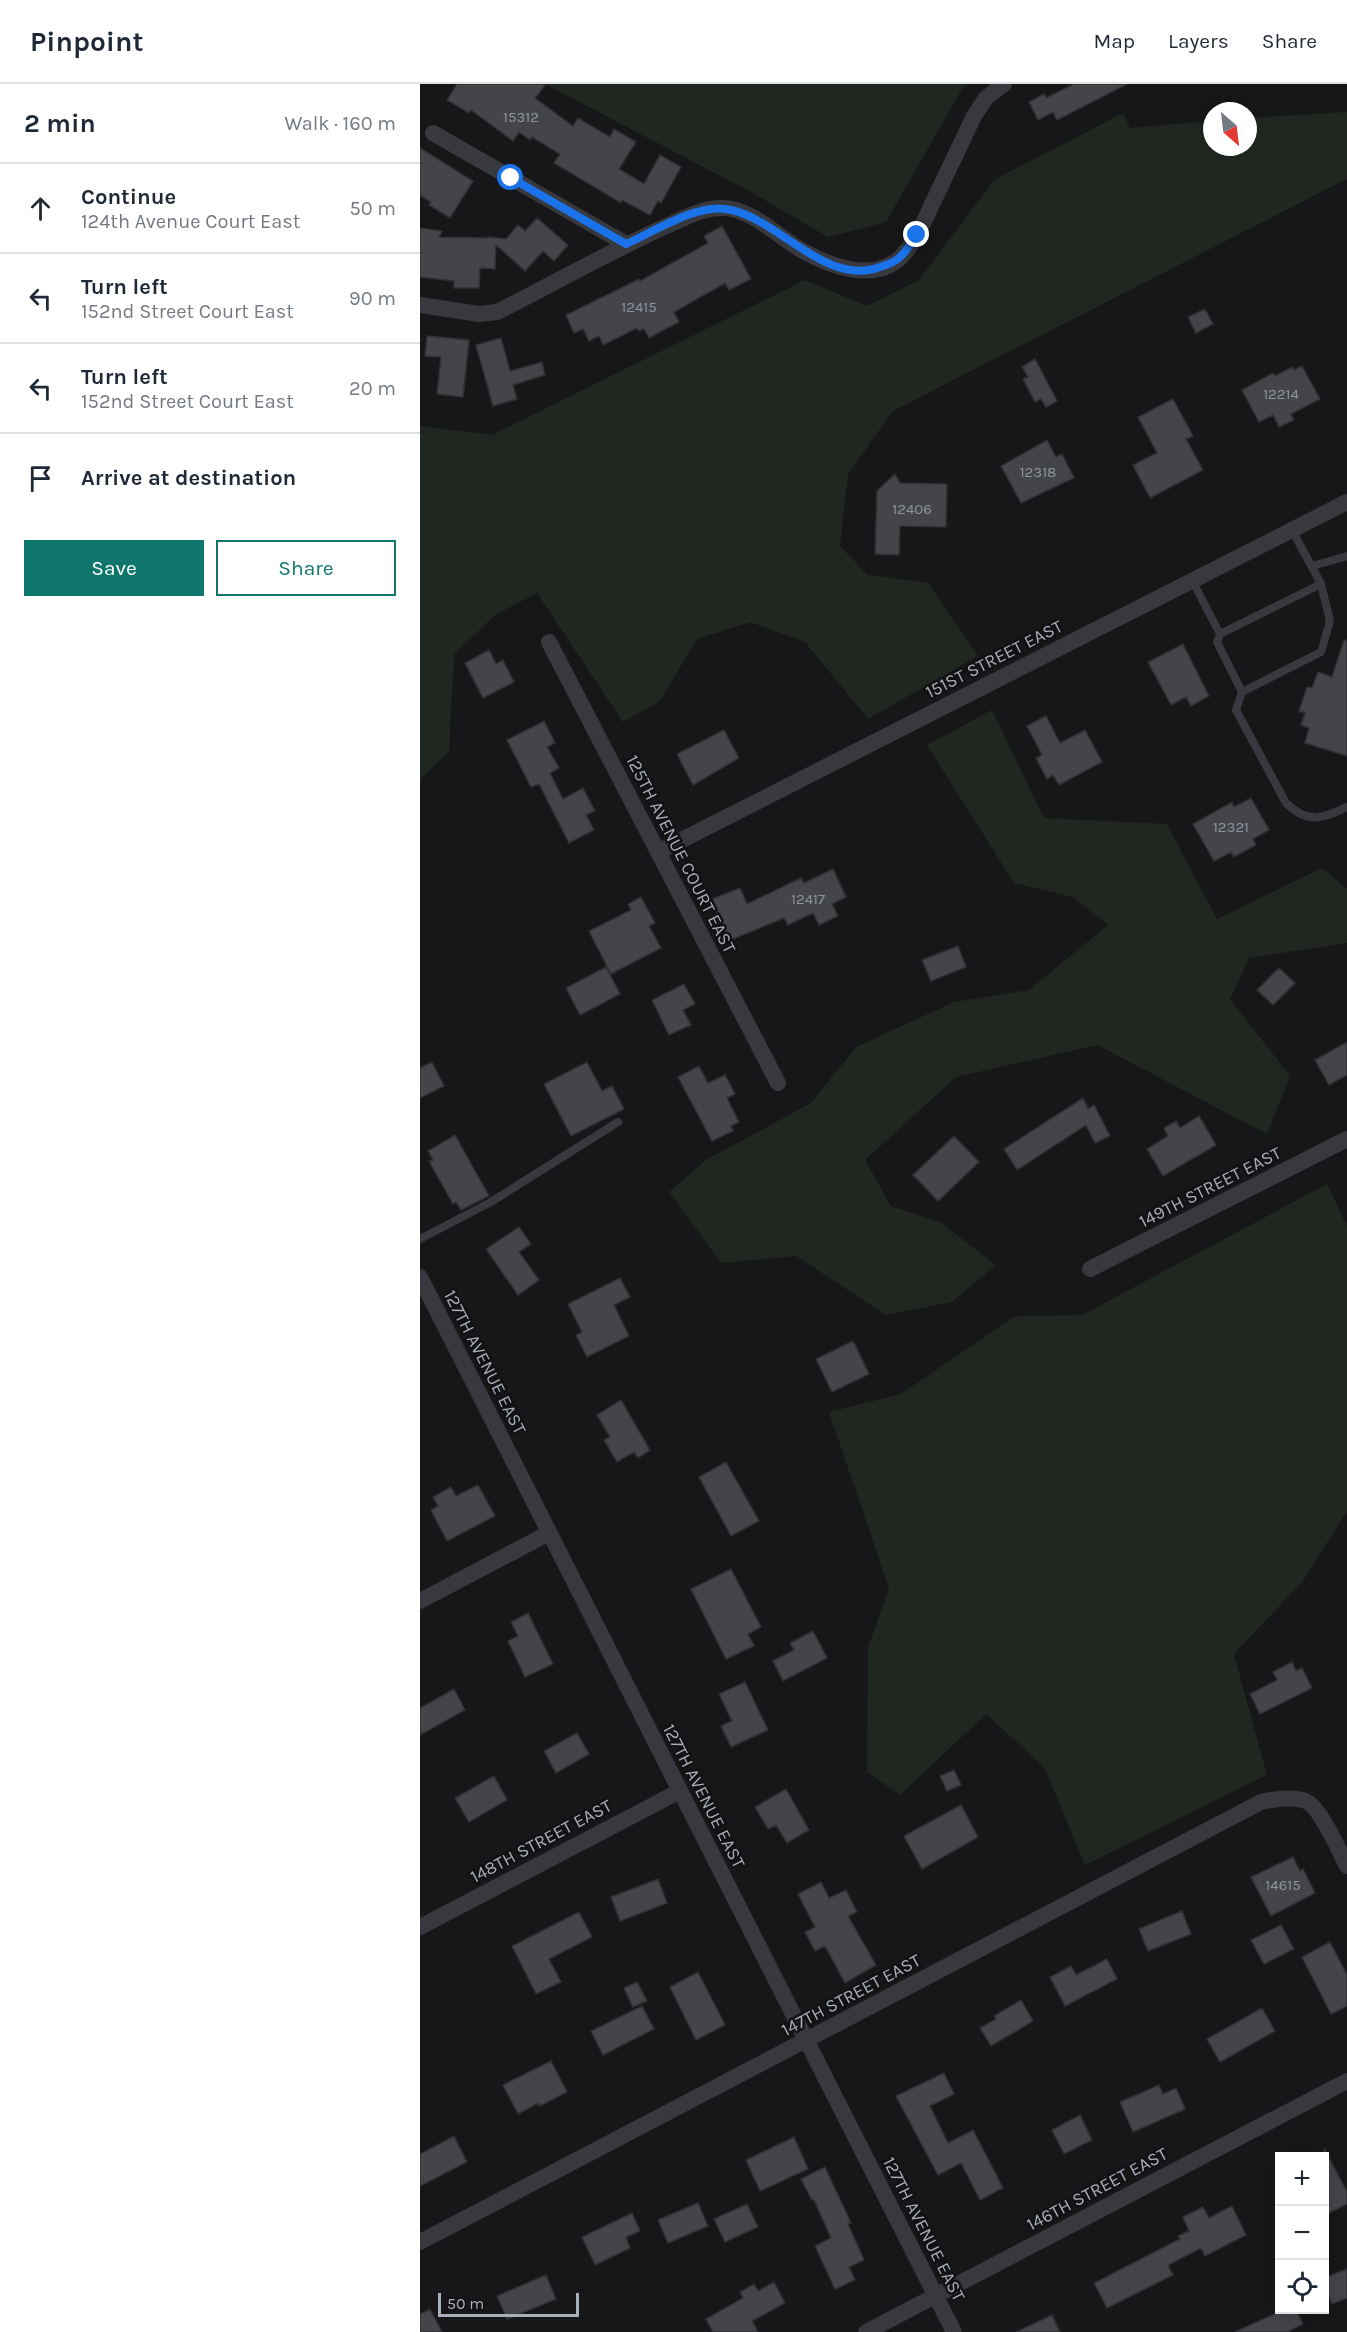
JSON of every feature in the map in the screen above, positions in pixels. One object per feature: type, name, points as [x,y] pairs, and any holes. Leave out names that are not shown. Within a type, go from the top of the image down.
[{"type":"street","points":[[420,305],[479,314],[497,312],[626,244],[702,210],[723,208],[740,212],[767,226],[802,250],[832,265],[871,271],[888,265],[900,258],[917,235],[974,116],[986,98],[1004,84]]},
{"type":"street","points":[[433,133],[626,244]]},
{"type":"street","name":"151ST STREET EAST","points":[[658,852],[1347,502]]},
{"type":"street","name":"125TH AVENUE COURT EAST","points":[[549,642],[778,1083]]},
{"type":"street","name":"149TH STREET EAST","points":[[1090,1269],[1347,1139]]},
{"type":"street","name":"127TH AVENUE EAST","points":[[420,1277],[954,2332]]},
{"type":"street","points":[[420,1601],[549,1533]]},
{"type":"street","name":"148TH STREET EAST","points":[[420,1927],[680,1791]]},
{"type":"street","name":"147TH STREET EAST","points":[[420,2242],[1261,1802],[1275,1799],[1305,1800],[1319,1814],[1347,1866]]},
{"type":"street","name":"146TH STREET EAST","points":[[866,2332],[1347,2081]]},
{"type":"lane","points":[[1292,530],[1321,584],[1330,621],[1321,652],[1242,692],[1236,710],[1286,803],[1297,813],[1306,818],[1320,818],[1347,807]]},
{"type":"lane","points":[[1311,566],[1347,556]]},
{"type":"lane","points":[[1192,580],[1220,634]]},
{"type":"lane","points":[[1242,692],[1217,642],[1220,634],[1321,584]]},
{"type":"lane","points":[[420,1239],[491,1202],[618,1122]]},
{"type":"shaded area","points":[[545,84],[967,84],[886,222],[828,237],[749,191]]},
{"type":"shaded area","points":[[1347,112],[1347,179],[893,411],[848,474],[840,546],[868,575],[928,583],[978,656],[868,719],[805,642],[750,622],[697,639],[660,701],[623,722],[537,593],[495,615],[454,655],[449,752],[420,779],[420,426],[492,435],[805,280],[867,306],[919,280],[994,180],[1123,113],[1130,128],[1203,122],[1203,156],[1257,156],[1257,117]]},
{"type":"shaded area","points":[[992,710],[1044,818],[1167,824],[1217,919],[1322,868],[1347,889],[1347,943],[1249,958],[1230,999],[1290,1076],[1267,1134],[1097,1045],[956,1077],[865,1160],[891,1206],[940,1222],[996,1265],[952,1302],[886,1315],[796,1256],[721,1263],[669,1192],[706,1160],[811,1103],[856,1047],[954,1002],[1029,990],[1108,925],[1073,897],[1014,883],[927,745]]},
{"type":"shaded area","points":[[1327,1184],[1347,1226],[1347,1511],[1303,1581],[1234,1654],[1267,1775],[1085,1865],[1044,1767],[986,1714],[900,1795],[867,1772],[868,1647],[889,1589],[829,1412],[901,1394],[1015,1316],[1082,1315]]},
{"type":"building","points":[[457,84],[546,84],[535,98],[573,126],[578,118],[610,137],[614,129],[636,142],[619,169],[644,184],[660,155],[681,167],[661,203],[658,201],[650,215],[622,200],[621,203],[554,163],[560,154],[532,137],[530,140],[519,132],[513,141],[471,110],[469,113],[447,100]]},
{"type":"building","points":[[1074,84],[1127,84],[1057,120],[1053,112],[1038,120],[1029,102],[1044,94],[1046,98]]},
{"type":"building","points":[[420,148],[473,181],[450,218],[429,205],[431,202],[420,195]]},
{"type":"building","points":[[537,218],[568,245],[554,261],[543,251],[525,271],[496,245],[495,269],[480,268],[479,288],[454,288],[454,281],[420,277],[420,228],[442,231],[439,237],[506,239],[518,225],[525,231]]},
{"type":"building","points":[[722,226],[751,279],[729,290],[725,283],[674,312],[679,322],[649,338],[644,329],[638,331],[637,328],[603,345],[599,336],[589,341],[583,329],[574,333],[566,315],[639,279],[640,281],[708,243],[704,236]]},
{"type":"building","points":[[1205,309],[1213,324],[1196,333],[1188,317]]},
{"type":"building","points":[[427,336],[469,340],[463,397],[437,394],[441,357],[425,356]]},
{"type":"building","points":[[501,338],[510,371],[542,362],[545,375],[513,385],[517,399],[493,406],[476,345]]},
{"type":"building","points":[[1035,359],[1057,401],[1046,407],[1041,399],[1035,402],[1023,379],[1028,377],[1022,367]]},
{"type":"building","points":[[1302,366],[1320,399],[1291,414],[1294,420],[1279,427],[1273,415],[1259,422],[1242,390],[1273,373],[1275,376],[1292,367],[1294,370]]},
{"type":"building","points":[[1173,399],[1193,436],[1186,439],[1203,470],[1150,498],[1133,465],[1157,453],[1138,417]]},
{"type":"building","points":[[1047,440],[1056,457],[1062,454],[1074,478],[1021,503],[1001,466]]},
{"type":"building","points":[[895,474],[900,483],[947,484],[946,527],[900,526],[899,555],[875,554],[877,491]]},
{"type":"building","points":[[1344,640],[1347,641],[1347,756],[1305,743],[1309,728],[1301,725],[1305,713],[1299,711],[1307,687],[1312,688],[1318,672],[1332,677]]},
{"type":"building","points":[[1183,644],[1209,696],[1191,706],[1186,697],[1171,705],[1148,662]]},
{"type":"building","points":[[489,650],[496,664],[503,660],[514,682],[483,698],[465,663]]},
{"type":"building","points":[[1046,716],[1060,743],[1085,730],[1102,762],[1059,785],[1053,775],[1047,779],[1036,758],[1042,755],[1027,726]]},
{"type":"building","points":[[544,721],[555,743],[547,747],[559,768],[550,773],[563,799],[583,788],[595,811],[586,815],[594,830],[569,843],[539,784],[531,787],[507,740]]},
{"type":"building","points":[[724,730],[739,758],[693,785],[677,754]]},
{"type":"building","points":[[1251,798],[1269,830],[1253,839],[1256,845],[1234,857],[1231,852],[1214,861],[1193,824],[1232,802],[1234,807]]},
{"type":"building","points":[[833,869],[846,897],[832,904],[838,916],[819,925],[813,913],[788,925],[784,918],[728,941],[712,899],[740,888],[747,904],[801,878],[804,883]]},
{"type":"building","points":[[641,897],[655,923],[649,926],[661,948],[611,974],[589,931],[631,910],[628,904]]},
{"type":"building","points":[[958,946],[966,967],[931,981],[922,960]]},
{"type":"building","points":[[606,967],[620,994],[580,1015],[566,988]]},
{"type":"building","points":[[1279,968],[1295,983],[1273,1005],[1257,990]]},
{"type":"building","points":[[684,984],[695,1004],[683,1010],[691,1025],[669,1035],[652,1000]]},
{"type":"building","points":[[1347,1042],[1347,1075],[1329,1085],[1315,1060]]},
{"type":"building","points":[[432,1062],[444,1086],[420,1098],[420,1068]]},
{"type":"building","points":[[587,1062],[602,1091],[612,1086],[624,1109],[571,1136],[544,1084]]},
{"type":"building","points":[[699,1066],[708,1083],[725,1075],[735,1094],[727,1098],[739,1122],[731,1126],[733,1131],[712,1141],[678,1077]]},
{"type":"building","points":[[1083,1098],[1088,1109],[1094,1105],[1110,1136],[1095,1143],[1086,1125],[1017,1170],[1004,1149]]},
{"type":"building","points":[[1199,1116],[1216,1145],[1163,1176],[1147,1149],[1168,1136],[1164,1128],[1176,1121],[1180,1128]]},
{"type":"building","points":[[455,1135],[489,1196],[461,1210],[456,1202],[453,1204],[429,1161],[433,1160],[428,1151]]},
{"type":"building","points":[[954,1136],[979,1162],[938,1201],[913,1175]]},
{"type":"building","points":[[519,1227],[531,1244],[519,1252],[539,1280],[518,1295],[486,1249]]},
{"type":"building","points":[[620,1278],[630,1297],[614,1305],[629,1336],[587,1357],[576,1335],[582,1332],[568,1304]]},
{"type":"building","points":[[853,1341],[869,1374],[832,1392],[816,1359]]},
{"type":"building","points":[[621,1400],[650,1450],[638,1458],[634,1452],[617,1462],[604,1440],[610,1437],[597,1415]]},
{"type":"building","points":[[726,1462],[759,1521],[731,1536],[699,1477]]},
{"type":"building","points":[[478,1485],[495,1516],[447,1541],[431,1510],[438,1506],[433,1497],[451,1487],[456,1496]]},
{"type":"building","points":[[731,1569],[761,1627],[748,1634],[754,1646],[726,1659],[691,1589]]},
{"type":"building","points":[[528,1613],[553,1664],[525,1677],[508,1641],[518,1636],[511,1622]]},
{"type":"building","points":[[813,1631],[827,1658],[783,1681],[773,1661],[794,1650],[790,1643]]},
{"type":"building","points":[[1292,1662],[1296,1671],[1302,1668],[1312,1688],[1260,1714],[1250,1694],[1277,1680],[1273,1672]]},
{"type":"building","points":[[745,1682],[768,1730],[731,1747],[721,1726],[732,1721],[719,1694]]},
{"type":"building","points":[[454,1689],[465,1710],[420,1735],[420,1708]]},
{"type":"building","points":[[577,1733],[589,1754],[556,1773],[544,1751]]},
{"type":"building","points":[[954,1770],[961,1785],[947,1791],[940,1776]]},
{"type":"building","points":[[494,1776],[507,1800],[469,1822],[455,1798]]},
{"type":"building","points":[[786,1789],[809,1830],[787,1843],[776,1825],[768,1829],[755,1807]]},
{"type":"building","points":[[961,1805],[978,1837],[922,1869],[904,1836]]},
{"type":"building","points":[[1293,1857],[1300,1871],[1303,1869],[1315,1893],[1271,1916],[1251,1877]]},
{"type":"building","points":[[658,1879],[667,1903],[620,1921],[611,1897]]},
{"type":"building","points":[[821,1882],[829,1898],[846,1890],[857,1912],[848,1916],[876,1965],[845,1983],[825,1946],[815,1951],[805,1932],[815,1927],[798,1894]]},
{"type":"building","points":[[1182,1911],[1191,1934],[1148,1951],[1139,1929]]},
{"type":"building","points":[[579,1912],[592,1937],[549,1959],[561,1982],[536,1994],[512,1946]]},
{"type":"building","points":[[1281,1925],[1294,1949],[1264,1964],[1251,1940]]},
{"type":"building","points":[[1330,1942],[1347,1975],[1347,2006],[1331,2014],[1302,1957]]},
{"type":"building","points":[[1107,1959],[1117,1979],[1065,2006],[1050,1977],[1071,1966],[1076,1975]]},
{"type":"building","points":[[698,1972],[725,2025],[696,2040],[670,1987]]},
{"type":"building","points":[[637,1982],[647,2001],[633,2007],[624,1988]]},
{"type":"building","points":[[1021,2000],[1033,2021],[991,2046],[980,2028],[996,2019],[994,2016]]},
{"type":"building","points":[[642,2006],[654,2029],[603,2055],[591,2031]]},
{"type":"building","points":[[1262,2008],[1275,2031],[1220,2062],[1207,2039]]},
{"type":"building","points":[[551,2061],[567,2092],[540,2106],[538,2103],[518,2114],[503,2085]]},
{"type":"building","points":[[944,2073],[954,2094],[930,2106],[948,2143],[973,2130],[1003,2188],[980,2200],[961,2163],[938,2175],[896,2096]]},
{"type":"building","points":[[1159,2085],[1163,2094],[1176,2088],[1185,2109],[1133,2132],[1120,2102]]},
{"type":"building","points":[[1080,2115],[1092,2140],[1064,2154],[1052,2130]]},
{"type":"building","points":[[454,2136],[467,2162],[420,2186],[420,2154]]},
{"type":"building","points":[[794,2137],[808,2169],[760,2191],[746,2160]]},
{"type":"building","points":[[1329,2158],[1347,2192],[1347,2204],[1329,2213]]},
{"type":"building","points":[[825,2167],[851,2223],[848,2224],[864,2260],[849,2267],[855,2280],[835,2289],[815,2246],[831,2238],[814,2200],[801,2179]]},
{"type":"building","points":[[698,2203],[708,2226],[668,2243],[658,2220]]},
{"type":"building","points":[[747,2204],[758,2227],[725,2242],[714,2219]]},
{"type":"building","points":[[1232,2206],[1246,2235],[1205,2256],[1201,2248],[1168,2265],[1173,2275],[1107,2308],[1094,2283],[1180,2239],[1178,2236],[1189,2231],[1183,2217],[1203,2207],[1209,2218]]},
{"type":"building","points":[[632,2213],[640,2231],[626,2237],[630,2248],[595,2265],[582,2237]]},
{"type":"building","points":[[1347,2269],[1347,2298],[1332,2304],[1329,2297],[1329,2276]]},
{"type":"building","points":[[546,2275],[556,2299],[507,2319],[497,2296]]},
{"type":"building","points":[[774,2282],[785,2303],[752,2321],[758,2332],[713,2332],[706,2319],[743,2298],[740,2292],[754,2284],[758,2291]]},
{"type":"building","points":[[430,2309],[442,2332],[420,2332],[420,2314]]},
{"type":"building","points":[[1275,2314],[1298,2314],[1303,2324],[1287,2332],[1235,2332]]},
{"type":"building","points":[[1052,2315],[1060,2332],[1016,2332]]},
{"type":"route","points":[[511,178],[626,244],[702,210],[723,208],[740,212],[767,226],[802,250],[832,265],[871,271],[900,258],[917,235]]}]
